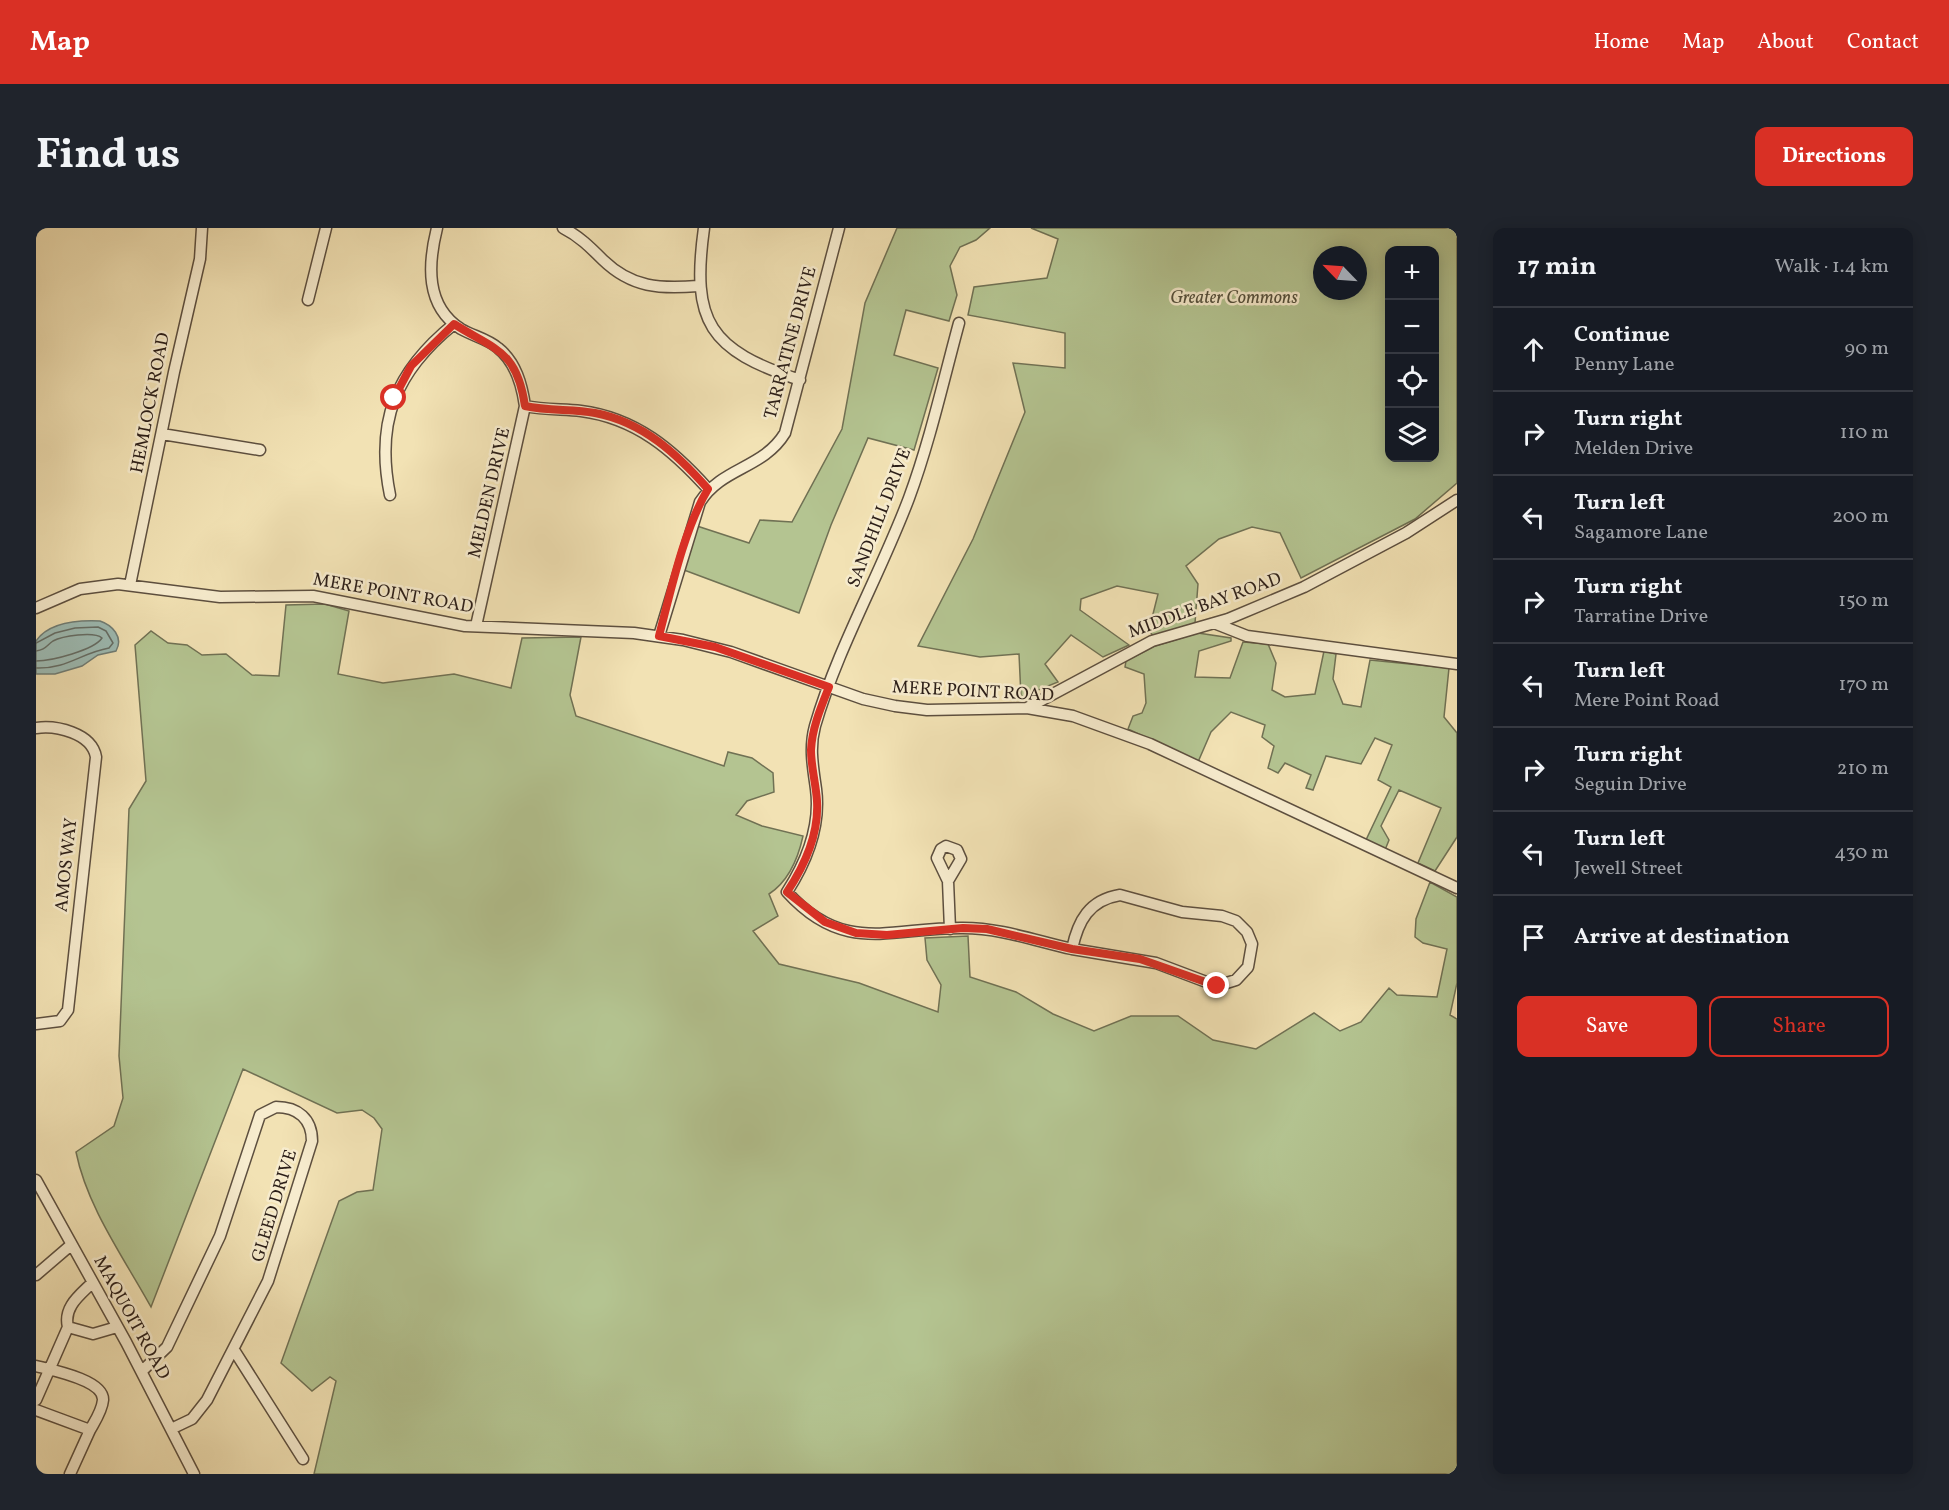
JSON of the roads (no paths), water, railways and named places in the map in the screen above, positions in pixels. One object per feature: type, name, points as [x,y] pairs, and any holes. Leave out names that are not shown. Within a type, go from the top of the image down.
[{"type":"street","name":"HEMLOCK ROAD","points":[[130,585],[200,259],[202,228]]},
{"type":"street","points":[[308,300],[326,228]]},
{"type":"street","name":"MELDEN DRIVE","points":[[437,228],[430,265],[431,284],[442,309],[454,324],[498,348],[506,356],[519,378],[525,406],[477,626]]},
{"type":"street","points":[[562,228],[578,237],[613,269],[635,283],[651,287],[698,286]]},
{"type":"street","points":[[704,228],[698,286],[705,316],[729,347],[749,362],[800,380]]},
{"type":"street","name":"TARRATINE DRIVE","points":[[708,489],[725,477],[761,460],[778,443],[789,422],[839,228]]},
{"type":"street","name":"SANDHILL DRIVE","points":[[950,928],[887,935],[856,933],[825,922],[787,892],[804,861],[814,832],[817,802],[812,763],[812,738],[829,687],[921,464],[959,323]]},
{"type":"street","points":[[390,495],[385,471],[385,446],[399,386],[428,346],[454,324]]},
{"type":"street","points":[[525,406],[597,413],[629,424],[659,441],[708,489],[700,502],[686,543],[659,636]]},
{"type":"street","points":[[162,434],[260,450]]},
{"type":"street","name":"MIDDLE BAY ROAD","points":[[1028,708],[1127,652],[1152,641],[1214,623],[1304,587],[1406,533],[1457,500]]},
{"type":"street","name":"MERE POINT ROAD","points":[[36,608],[80,589],[130,585],[220,597],[313,596],[361,604],[424,620],[477,626],[659,636],[723,650],[879,703],[911,708],[1028,708],[1090,720],[1150,744],[1457,888]]},
{"type":"street","points":[[1214,623],[1247,636],[1457,664]]},
{"type":"street","name":"AMOS WAY","points":[[36,728],[52,727],[68,731],[90,744],[96,757],[68,1010],[60,1021],[37,1021]]},
{"type":"street","points":[[948,881],[950,928],[1003,932],[1072,949],[1140,959],[1217,986],[1230,983],[1240,977],[1250,962],[1252,951],[1247,932],[1229,918],[1182,912],[1120,895],[1106,898],[1090,908],[1077,928],[1072,949]]},
{"type":"street","name":"GLEED DRIVE","points":[[142,1371],[167,1347],[220,1236],[257,1120],[269,1108],[291,1108],[309,1122],[312,1135],[309,1153],[273,1270],[234,1350],[200,1410],[192,1419],[171,1429]]},
{"type":"street","name":"MAQUOIT ROAD","points":[[36,1180],[142,1371],[194,1474]]},
{"type":"street","points":[[36,1275],[71,1245]]},
{"type":"street","points":[[36,1400],[68,1327],[66,1317],[70,1305],[92,1283]]},
{"type":"street","points":[[68,1327],[93,1334],[117,1327]]},
{"type":"street","points":[[234,1350],[303,1459]]},
{"type":"street","points":[[36,1366],[88,1382],[101,1391],[103,1399],[100,1410],[70,1474]]},
{"type":"street","points":[[36,1410],[90,1431]]},
{"type":"water","points":[[100,621],[109,625],[118,636],[116,651],[98,655],[82,666],[55,674],[36,674],[36,641],[48,630],[65,623]]},
{"type":"park label","name":"Greater Commons","points":[[1234,298]]}]
